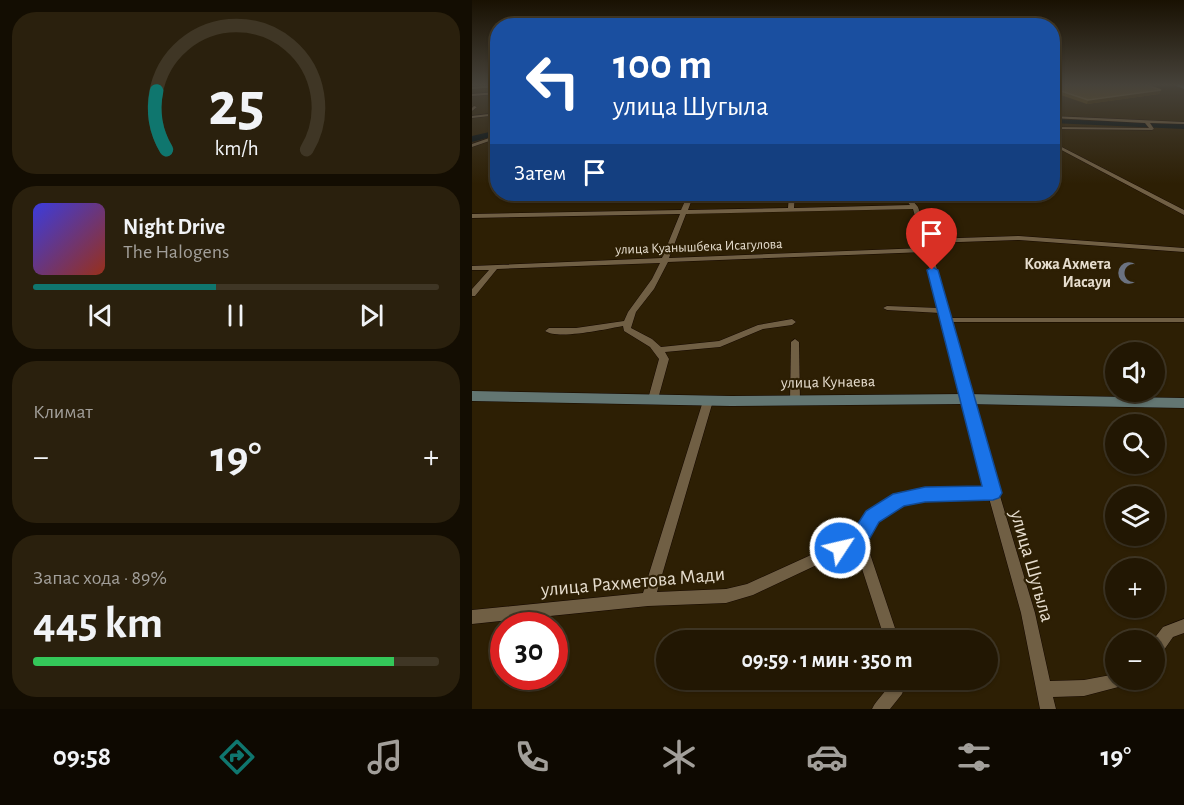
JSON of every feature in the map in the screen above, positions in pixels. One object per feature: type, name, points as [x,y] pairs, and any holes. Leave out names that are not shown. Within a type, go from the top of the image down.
[{"type":"main road","name":"улица Кунаева","points":[[472,396],[708,401],[966,399],[1183,403]]},
{"type":"street","points":[[1060,118],[1150,125],[1183,123]]},
{"type":"street","points":[[1060,128],[1135,131],[1150,125]]},
{"type":"street","points":[[472,146],[490,139]]},
{"type":"street","points":[[1060,147],[1183,213]]},
{"type":"street","points":[[653,399],[664,359],[660,350],[647,339],[627,329],[628,323],[637,303],[650,288],[688,201]]},
{"type":"street","points":[[791,210],[792,201]]},
{"type":"street","name":"улица Шугыла","points":[[910,201],[915,207],[927,246],[966,399],[1028,613],[1048,709]]},
{"type":"street","points":[[472,216],[915,207]]},
{"type":"street","name":"улица Куанышбека Исагулова","points":[[472,268],[927,246],[1019,238],[1183,250]]},
{"type":"street","points":[[472,294],[495,267]]},
{"type":"street","points":[[887,308],[944,315],[1183,320]]},
{"type":"street","points":[[660,350],[720,344],[761,327],[792,322]]},
{"type":"street","points":[[549,331],[576,331],[628,323]]},
{"type":"street","points":[[795,342],[795,401]]},
{"type":"street","points":[[649,599],[708,401]]},
{"type":"street","points":[[889,630],[859,539],[872,516],[900,499],[925,494],[993,493]]},
{"type":"street","name":"улица Рахметова Мади","points":[[472,617],[649,599],[726,596],[748,590],[859,539]]},
{"type":"street","points":[[1165,636],[1168,632],[1183,626]]},
{"type":"street","points":[[1045,689],[1084,688],[1105,683]]},
{"type":"street","points":[[880,709],[896,690]]},
{"type":"waterway","points":[[1060,121],[1184,127]]},
{"type":"waterway","points":[[472,139],[490,134]]},
{"type":"place","name":"Кожа Ахмета Иасауи","points":[[1129,273]]},
{"type":"route","points":[[840,548],[859,539],[872,516],[900,499],[925,494],[993,493],[932,270]]}]
